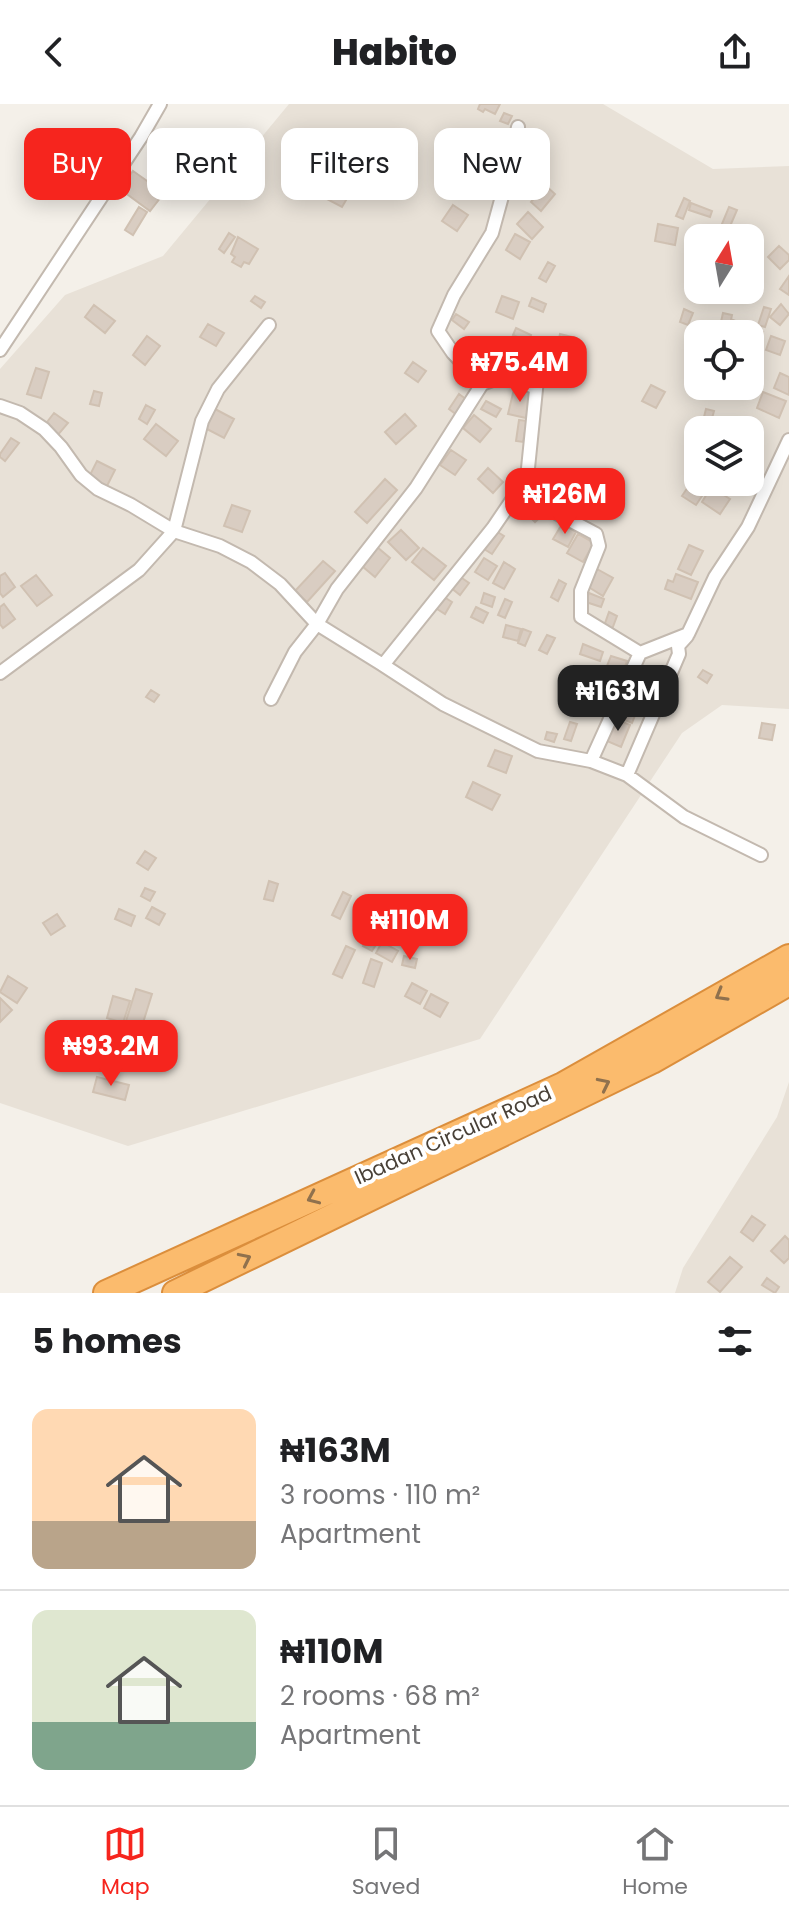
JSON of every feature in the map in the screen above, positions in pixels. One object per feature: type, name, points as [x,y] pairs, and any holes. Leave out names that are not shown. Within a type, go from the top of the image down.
[{"type":"highway","name":"Ibadan Circular Road","points":[[106,1293],[563,1085],[789,957]]},
{"type":"highway","name":"Ibadan Circular Road","points":[[175,1293],[652,1061],[789,983]]},
{"type":"street","points":[[0,350],[160,104]]},
{"type":"street","points":[[482,384],[438,331],[454,295],[492,233],[518,127]]},
{"type":"street","points":[[0,673],[139,570],[174,531],[202,421],[225,378],[269,325]]},
{"type":"street","points":[[383,665],[493,528],[527,478],[539,360]]},
{"type":"street","points":[[271,699],[295,652],[317,624],[337,589],[416,488],[482,384],[505,375],[536,388]]},
{"type":"street","points":[[0,406],[20,413],[44,429],[81,475],[98,489],[174,531],[220,546],[251,562],[280,584],[317,624],[443,704],[538,751],[591,761],[627,775],[684,817],[761,855]]},
{"type":"street","points":[[627,775],[679,654],[678,646],[688,634],[715,577],[748,527],[789,440]]},
{"type":"street","points":[[527,478],[558,514],[596,534],[599,546],[581,591],[581,617],[640,653]]},
{"type":"street","points":[[591,761],[640,653],[688,634]]},
{"type":"shaded area","points":[[289,104],[603,104],[713,169],[789,166],[789,709],[722,705],[682,733],[480,1039],[128,1146],[0,1103],[0,369],[65,295],[163,256],[209,200],[265,200],[265,133]]},
{"type":"shaded area","points":[[789,1082],[789,1293],[675,1293],[683,1268],[777,1117]]},
{"type":"building","points":[[480,104],[500,104],[495,114],[478,109]]},
{"type":"building","points":[[504,113],[512,116],[508,124],[500,121]]},
{"type":"building","points":[[133,171],[147,181],[147,200],[159,200],[150,211],[131,197]]},
{"type":"building","points":[[550,190],[555,194],[541,211],[531,202],[550,200]]},
{"type":"building","points":[[684,198],[690,201],[683,219],[676,216]]},
{"type":"building","points":[[329,200],[346,200],[342,207]]},
{"type":"building","points":[[691,203],[712,211],[710,217],[689,210]]},
{"type":"building","points":[[453,205],[468,215],[457,231],[442,221]]},
{"type":"building","points":[[139,207],[147,212],[133,235],[125,230]]},
{"type":"building","points":[[729,207],[737,210],[731,224],[722,224]]},
{"type":"building","points":[[528,212],[543,227],[532,239],[517,224]]},
{"type":"building","points":[[658,224],[678,228],[675,245],[655,241]]},
{"type":"building","points":[[229,233],[235,237],[224,253],[219,249]]},
{"type":"building","points":[[515,234],[530,242],[520,259],[506,250]]},
{"type":"building","points":[[238,237],[258,249],[249,264],[244,262],[241,267],[232,262],[235,257],[231,254]]},
{"type":"building","points":[[779,246],[789,255],[789,260],[780,269],[768,257]]},
{"type":"building","points":[[548,262],[555,266],[546,282],[539,278]]},
{"type":"building","points":[[789,276],[789,295],[780,289]]},
{"type":"building","points":[[255,296],[265,302],[261,308],[251,301]]},
{"type":"building","points":[[502,296],[519,302],[513,319],[496,312]]},
{"type":"building","points":[[532,298],[546,304],[543,312],[529,306]]},
{"type":"building","points":[[781,304],[789,314],[780,325],[770,317]]},
{"type":"building","points":[[94,305],[115,321],[105,333],[85,317]]},
{"type":"building","points":[[764,307],[771,309],[765,327],[764,320],[760,320]]},
{"type":"building","points":[[684,309],[693,313],[690,320],[680,322]]},
{"type":"building","points":[[723,313],[732,315],[731,320],[721,320]]},
{"type":"building","points":[[456,314],[469,322],[464,329],[452,320]]},
{"type":"building","points":[[208,324],[224,333],[216,346],[200,337]]},
{"type":"building","points":[[516,328],[531,335],[528,342],[513,335]]},
{"type":"building","points":[[560,334],[576,338],[571,359],[555,355]]},
{"type":"building","points":[[147,336],[160,346],[145,365],[133,355]]},
{"type":"building","points":[[771,336],[785,341],[780,355],[766,350]]},
{"type":"building","points":[[501,351],[512,355],[507,371],[496,368]]},
{"type":"building","points":[[413,362],[426,371],[418,382],[405,373]]},
{"type":"building","points":[[36,368],[49,372],[41,398],[27,394]]},
{"type":"building","points":[[780,373],[789,377],[789,395],[774,388]]},
{"type":"building","points":[[651,385],[665,392],[656,408],[642,401]]},
{"type":"building","points":[[514,389],[532,393],[526,418],[508,414]]},
{"type":"building","points":[[94,391],[102,393],[99,406],[90,404]]},
{"type":"building","points":[[764,392],[786,401],[779,418],[757,408],[760,400],[764,400]]},
{"type":"building","points":[[459,394],[467,400],[457,415],[449,409]]},
{"type":"building","points":[[486,401],[501,409],[496,417],[481,409]]},
{"type":"building","points":[[146,405],[155,410],[147,424],[139,419]]},
{"type":"building","points":[[215,409],[234,419],[224,438],[205,428]]},
{"type":"building","points":[[706,409],[714,411],[713,416],[704,416]]},
{"type":"building","points":[[54,413],[68,423],[57,436],[44,426]]},
{"type":"building","points":[[405,414],[416,426],[396,444],[385,432]]},
{"type":"building","points":[[474,415],[491,429],[480,442],[463,428]]},
{"type":"building","points":[[519,420],[527,421],[523,442],[516,441]]},
{"type":"building","points":[[156,424],[178,441],[166,456],[144,439]]},
{"type":"building","points":[[11,438],[19,443],[5,461],[0,454]]},
{"type":"building","points":[[451,450],[466,460],[455,475],[440,465]]},
{"type":"building","points":[[97,461],[115,470],[106,488],[88,479]]},
{"type":"building","points":[[488,468],[503,482],[493,493],[478,479]]},
{"type":"building","points":[[385,479],[397,490],[367,523],[355,512]]},
{"type":"building","points":[[684,493],[684,496],[702,496],[696,505],[682,496]]},
{"type":"building","points":[[536,494],[550,508],[535,522],[522,509]]},
{"type":"building","points":[[706,496],[730,499],[720,514],[702,502]]},
{"type":"building","points":[[232,505],[250,511],[242,532],[224,526]]},
{"type":"building","points":[[562,524],[576,532],[568,547],[553,539]]},
{"type":"building","points":[[401,530],[419,548],[406,560],[388,542]]},
{"type":"building","points":[[496,531],[504,536],[492,554],[484,549]]},
{"type":"building","points":[[578,534],[594,543],[583,562],[567,553]]},
{"type":"building","points":[[689,545],[703,551],[691,575],[678,569]]},
{"type":"building","points":[[377,547],[390,558],[375,577],[362,566]]},
{"type":"building","points":[[423,548],[446,566],[434,580],[412,562]]},
{"type":"building","points":[[484,558],[497,566],[488,580],[475,572]]},
{"type":"building","points":[[323,561],[335,571],[307,602],[295,591]]},
{"type":"building","points":[[504,562],[515,569],[504,589],[493,583]]},
{"type":"building","points":[[597,569],[613,578],[603,596],[587,586]]},
{"type":"building","points":[[5,573],[15,587],[3,597],[0,593],[0,576]]},
{"type":"building","points":[[676,574],[698,582],[691,599],[665,589],[668,580],[673,582]]},
{"type":"building","points":[[36,575],[52,595],[37,606],[21,586]]},
{"type":"building","points":[[459,576],[469,583],[460,595],[450,587]]},
{"type":"building","points":[[559,580],[566,584],[558,601],[551,597]]},
{"type":"building","points":[[484,593],[495,597],[492,607],[481,603]]},
{"type":"building","points":[[589,593],[604,599],[601,607],[586,602]]},
{"type":"building","points":[[441,595],[452,602],[445,614],[434,607]]},
{"type":"building","points":[[505,599],[512,602],[505,618],[498,615]]},
{"type":"building","points":[[4,604],[15,619],[3,628],[0,624],[0,607]]},
{"type":"building","points":[[476,607],[488,613],[483,623],[471,617]]},
{"type":"building","points":[[609,612],[617,616],[611,632],[603,629]]},
{"type":"building","points":[[506,625],[521,629],[518,641],[503,637]]},
{"type":"building","points":[[523,629],[531,632],[525,646],[518,643]]},
{"type":"building","points":[[547,635],[555,638],[547,654],[539,650]]},
{"type":"building","points":[[583,644],[603,652],[600,661],[580,654]]},
{"type":"building","points":[[611,656],[627,661],[623,672],[607,666]]},
{"type":"building","points":[[638,667],[654,675],[641,702],[626,695]]},
{"type":"building","points":[[703,670],[712,675],[707,683],[698,677]]},
{"type":"building","points":[[594,689],[606,691],[602,707],[590,704]]},
{"type":"building","points":[[151,690],[159,695],[154,702],[146,697]]},
{"type":"building","points":[[624,699],[639,705],[632,723],[617,717]]},
{"type":"building","points":[[616,719],[630,725],[621,747],[607,741]]},
{"type":"building","points":[[570,722],[577,724],[571,741],[564,739]]},
{"type":"building","points":[[762,723],[775,725],[772,740],[759,738]]},
{"type":"building","points":[[547,732],[557,734],[554,742],[545,739]]},
{"type":"building","points":[[495,750],[512,756],[506,773],[488,766]]},
{"type":"building","points":[[473,782],[500,795],[492,810],[466,797]]},
{"type":"building","points":[[145,851],[156,858],[148,870],[137,863]]},
{"type":"building","points":[[269,881],[278,884],[273,901],[264,899]]},
{"type":"building","points":[[145,888],[155,892],[150,901],[141,896]]},
{"type":"building","points":[[343,892],[351,896],[340,919],[332,915]]},
{"type":"building","points":[[152,907],[165,914],[159,925],[146,918]]},
{"type":"building","points":[[119,909],[135,916],[131,926],[115,919]]},
{"type":"building","points":[[57,914],[65,926],[51,935],[43,923]]},
{"type":"building","points":[[378,917],[392,923],[385,940],[370,934]]},
{"type":"building","points":[[419,919],[434,932],[425,941],[411,927]]},
{"type":"building","points":[[370,934],[379,940],[372,951],[363,946]]},
{"type":"building","points":[[382,942],[398,951],[392,962],[376,953]]},
{"type":"building","points":[[346,946],[355,950],[342,978],[333,974]]},
{"type":"building","points":[[404,956],[417,959],[415,968],[402,965]]},
{"type":"building","points":[[371,959],[382,963],[374,987],[363,983]]},
{"type":"building","points":[[8,976],[27,988],[17,1003],[0,992]]},
{"type":"building","points":[[412,983],[427,991],[420,1004],[405,996]]},
{"type":"building","points":[[136,989],[152,994],[142,1026],[126,1021]]},
{"type":"building","points":[[431,994],[448,1003],[440,1017],[424,1008]]},
{"type":"building","points":[[113,996],[130,1001],[123,1023],[107,1018]]},
{"type":"building","points":[[0,998],[12,1010],[0,1022]]},
{"type":"building","points":[[97,1077],[129,1085],[125,1100],[93,1092]]},
{"type":"building","points":[[752,1216],[765,1225],[753,1241],[741,1232]]},
{"type":"building","points":[[785,1236],[789,1240],[789,1258],[784,1263],[771,1251]]},
{"type":"building","points":[[730,1257],[742,1267],[720,1292],[708,1282]]},
{"type":"building","points":[[767,1278],[779,1287],[775,1293],[762,1285]]}]
